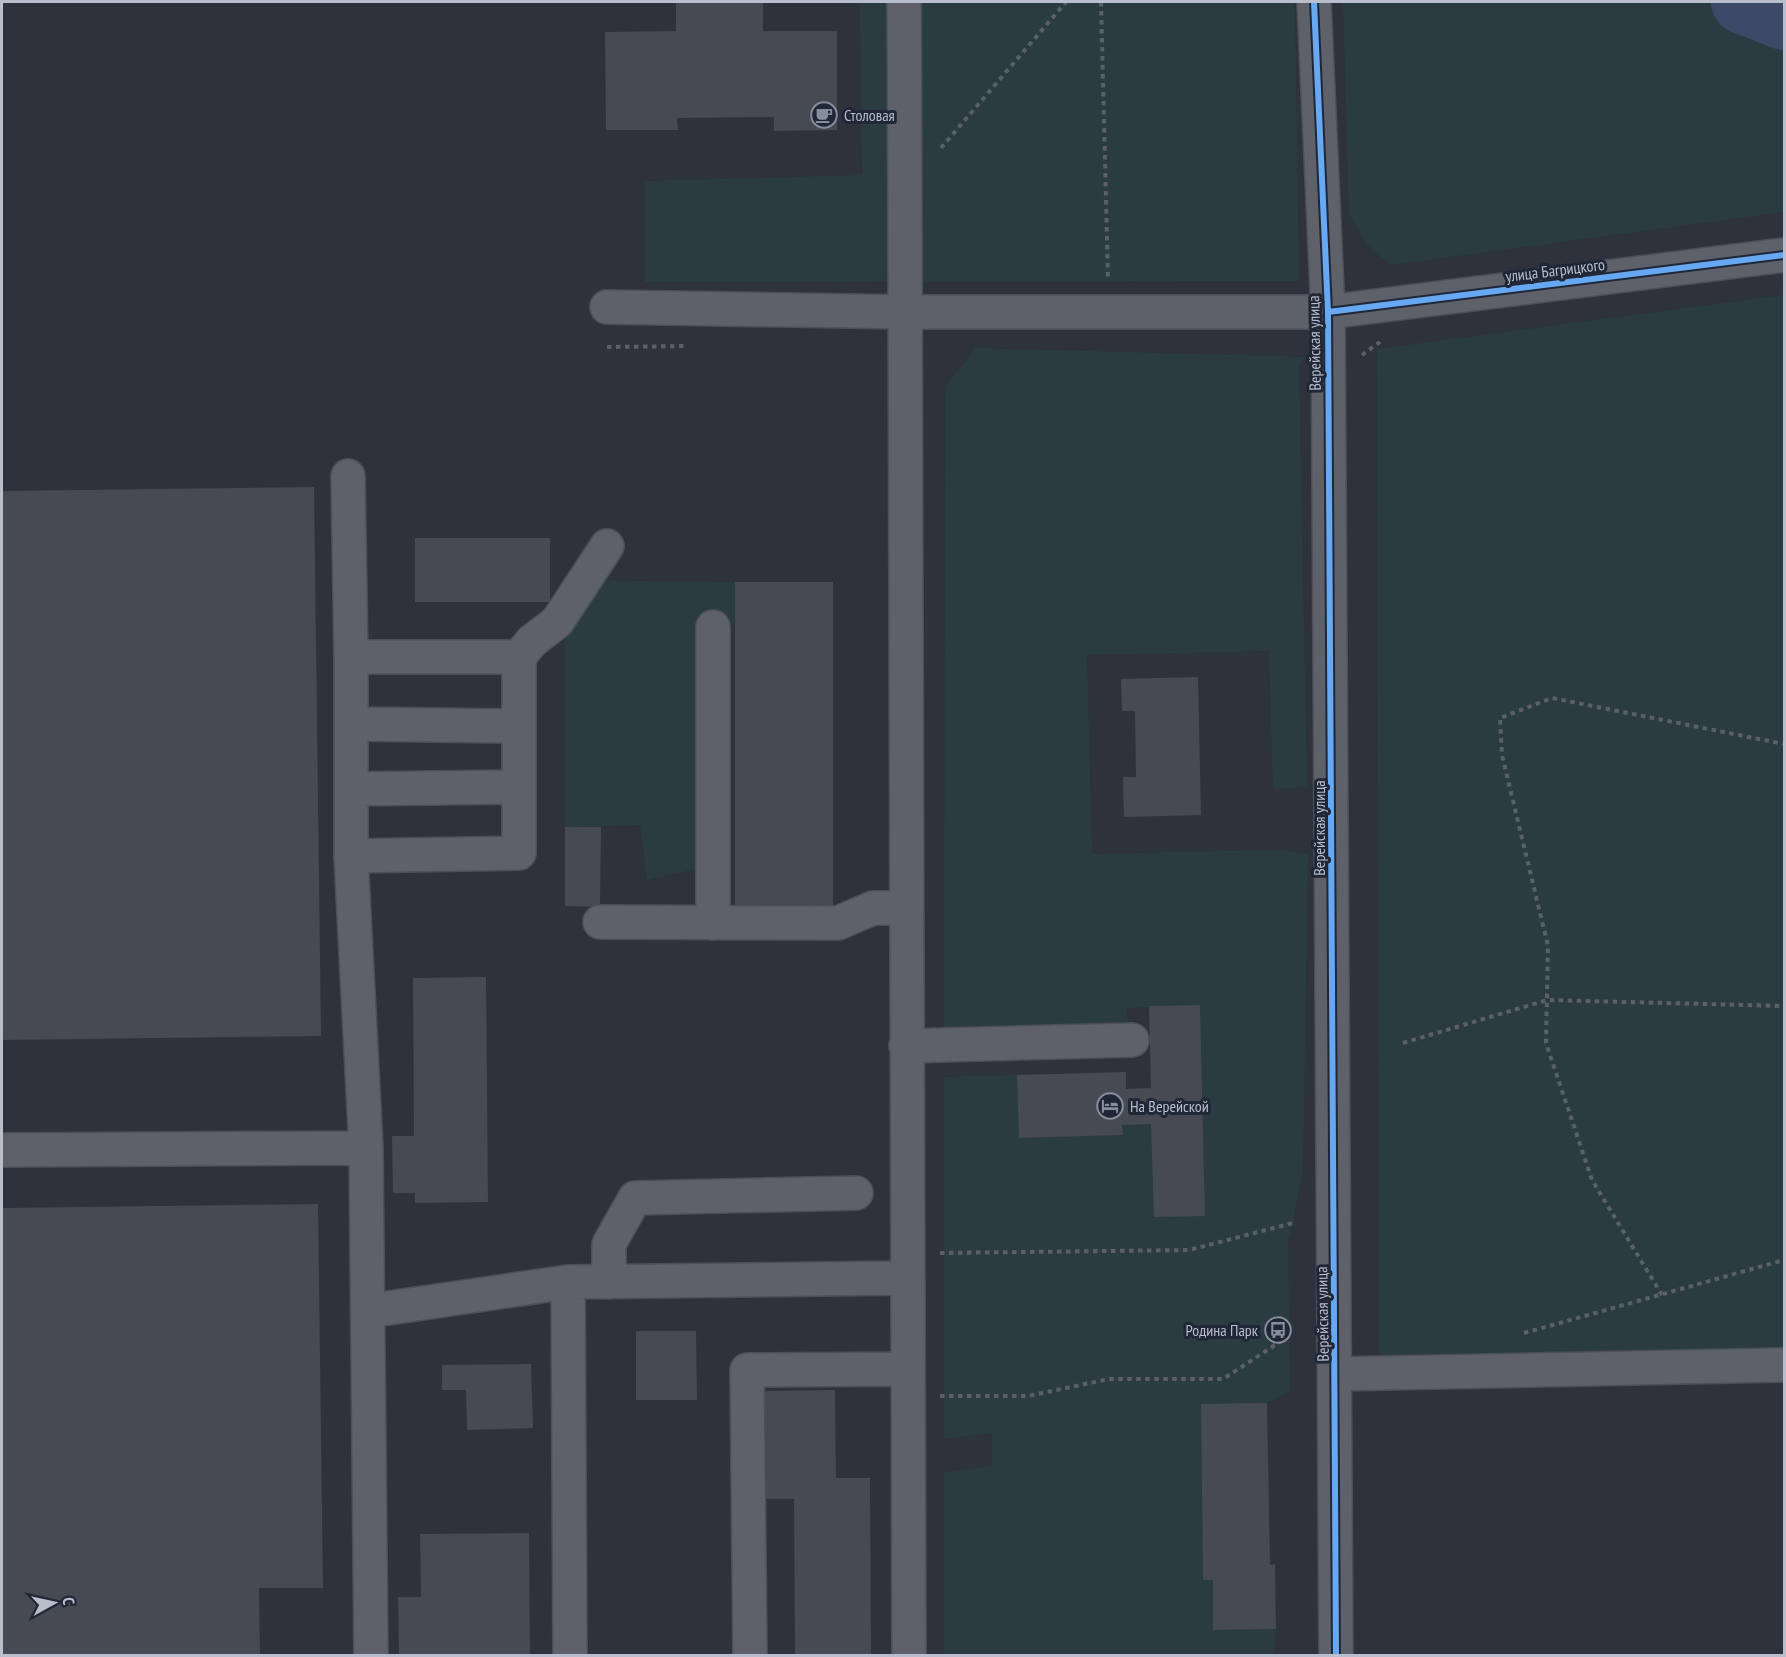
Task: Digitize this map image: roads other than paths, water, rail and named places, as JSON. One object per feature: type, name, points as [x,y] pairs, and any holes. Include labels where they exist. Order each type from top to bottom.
[{"type":"street","points":[[904,2],[906,1382],[909,1656]]},
{"type":"street","name":"Верейская улица","points":[[1314,2],[1328,312],[1336,1656]]},
{"type":"street","name":"улица Багрицкого","points":[[607,307],[906,312],[1328,312],[1785,255]]},
{"type":"street","points":[[348,476],[351,856],[366,1148],[371,1656]]},
{"type":"street","points":[[351,856],[519,853],[519,657],[532,641],[557,622],[607,546]]},
{"type":"street","points":[[713,627],[713,922]]},
{"type":"street","points":[[351,657],[519,657]]},
{"type":"street","points":[[351,724],[518,726]]},
{"type":"street","points":[[351,789],[518,787]]},
{"type":"street","points":[[600,922],[838,922],[873,908],[906,908]]},
{"type":"street","points":[[906,1046],[1132,1040]]},
{"type":"street","points":[[2,1150],[366,1148]]},
{"type":"street","points":[[609,1282],[609,1244],[635,1198],[856,1193]]},
{"type":"street","points":[[368,1311],[568,1282],[609,1282],[906,1266]]},
{"type":"street","points":[[568,1282],[570,1656]]},
{"type":"street","points":[[1336,1374],[1785,1365]]},
{"type":"street","points":[[750,1656],[747,1370],[906,1382]]},
{"type":"waterway","points":[[1743,2],[1784,18]]},
{"type":"place","name":"Столовая","points":[[824,115]]},
{"type":"place","name":"На Верейской","points":[[1110,1106]]},
{"type":"place","name":"Родина Парк","points":[[1278,1330]]}]
